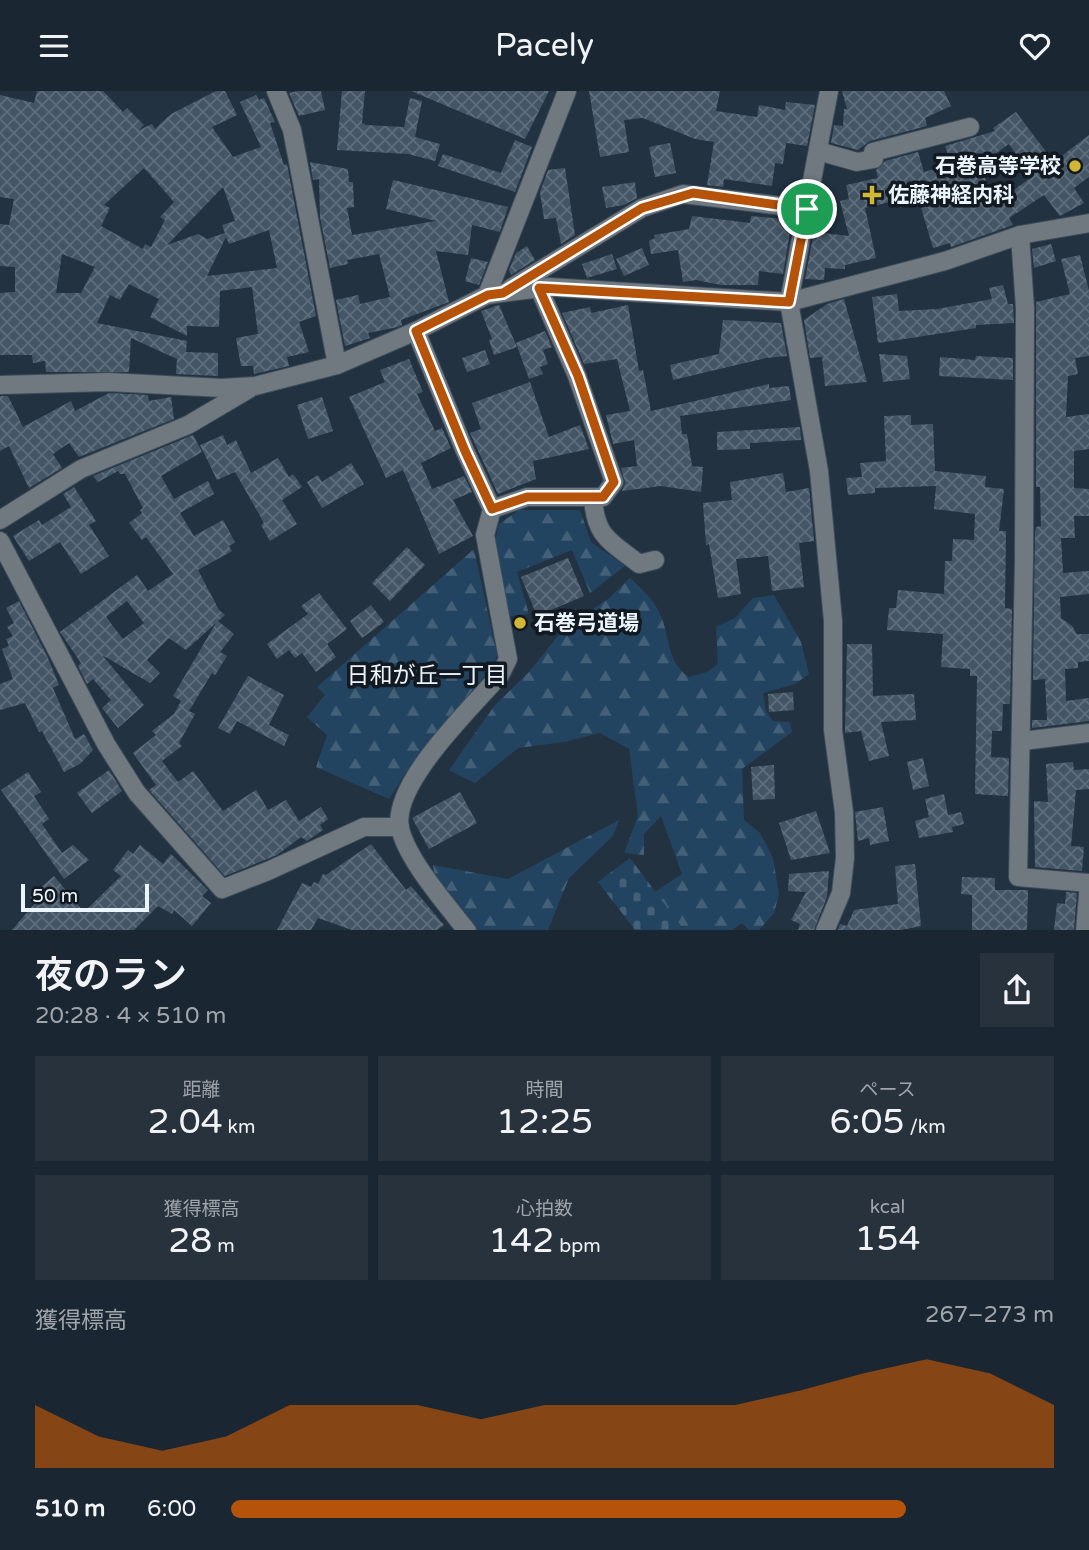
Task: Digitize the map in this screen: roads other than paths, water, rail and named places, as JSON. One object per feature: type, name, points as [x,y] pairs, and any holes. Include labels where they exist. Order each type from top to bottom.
[{"type":"street","points":[[276,91],[292,130],[337,365]]},
{"type":"street","points":[[495,294],[567,91]]},
{"type":"street","points":[[825,930],[841,893],[845,858],[844,812],[833,730],[833,621],[819,471],[789,302],[829,91]]},
{"type":"street","points":[[818,151],[857,162],[874,159],[873,152],[970,127]]},
{"type":"street","points":[[0,385],[109,382],[222,388],[256,386],[337,365],[416,331],[495,294],[642,208],[683,194],[807,209]]},
{"type":"street","points":[[495,294],[539,288],[789,302],[945,261],[1020,235],[1089,223]]},
{"type":"street","points":[[1020,235],[1025,308],[1023,741],[1018,877],[1089,883],[1085,930]]},
{"type":"street","points":[[492,509],[527,497],[603,497],[614,482],[578,376],[539,288]]},
{"type":"street","points":[[416,331],[492,509],[485,534],[509,659],[500,675],[427,756],[406,793],[400,827],[427,879],[467,930]]},
{"type":"street","points":[[0,520],[81,469],[188,425],[256,386]]},
{"type":"street","points":[[593,497],[594,521],[609,540],[639,564],[655,560]]},
{"type":"street","points":[[0,541],[106,744],[124,773],[144,802],[222,889],[364,827],[400,827]]},
{"type":"street","points":[[1023,741],[1089,733]]},
{"type":"place","name":"石巻高等学校","points":[[1075,166]]},
{"type":"place","name":"佐藤神経内科","points":[[872,195]]},
{"type":"place","name":"石巻弓道場","points":[[520,623]]},
{"type":"district","name":"日和が丘一丁目","points":[[427,675]]}]
